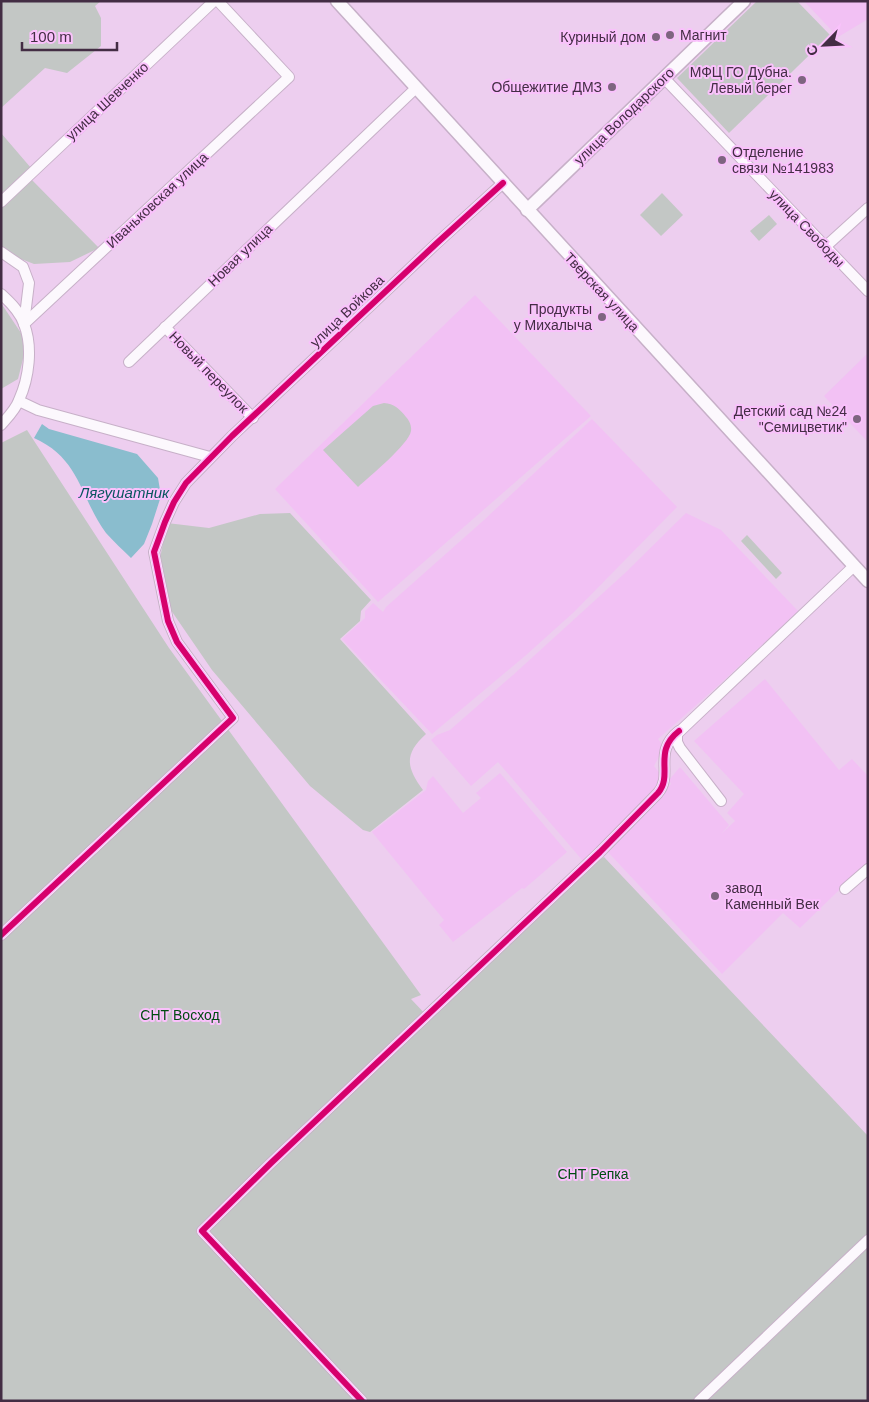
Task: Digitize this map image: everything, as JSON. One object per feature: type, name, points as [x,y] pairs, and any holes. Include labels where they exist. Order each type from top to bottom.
[{"type":"main road","name":"Тверская улица","points":[[337,1],[868,581]]},
{"type":"main road","name":"улица Володарского","points":[[527,210],[744,1]]},
{"type":"street","name":"улица Шевченко","points":[[1,202],[214,1]]},
{"type":"street","name":"Иваньковская улица","points":[[24,324],[289,77],[218,1]]},
{"type":"street","name":"улица Свободы","points":[[664,78],[868,291]]},
{"type":"street","name":"Новая улица","points":[[128,362],[416,88]]},
{"type":"street","name":"улица Войкова","points":[[1,935],[233,718],[177,642],[168,621],[154,552],[164,522],[186,484],[210,458],[437,243],[503,184]]},
{"type":"street","points":[[825,247],[868,208]]},
{"type":"street","points":[[1,252],[24,268],[29,283],[24,324]]},
{"type":"street","points":[[1,294],[14,305],[24,324],[29,345],[26,380],[19,402],[1,425]]},
{"type":"street","name":"Новый переулок","points":[[166,327],[253,418]]},
{"type":"street","points":[[19,402],[38,410],[210,458]]},
{"type":"street","points":[[362,1401],[202,1231],[271,1163],[600,852],[658,793],[664,784],[663,759],[670,738],[679,732],[854,566]]},
{"type":"street","points":[[679,732],[677,738],[680,748],[721,801]]},
{"type":"street","points":[[845,889],[868,869]]},
{"type":"street","points":[[698,1401],[868,1240]]},
{"type":"shaded area","points":[[804,1],[868,1],[868,19],[838,37]]},
{"type":"shaded area","points":[[475,295],[591,416],[378,602],[275,489]]},
{"type":"shaded area","name":"Детский сад №24 \"Семицветик\"","points":[[868,353],[868,442],[824,396]]},
{"type":"shaded area","points":[[592,419],[677,507],[574,612],[432,734],[342,639],[365,618],[365,611],[373,603],[383,612],[386,607],[484,520]]},
{"type":"shaded area","points":[[686,513],[721,530],[798,611],[658,739],[664,747],[654,766],[661,775],[658,788],[603,845],[583,861],[498,762],[471,786],[431,740],[437,735],[450,730],[513,675],[625,573]]},
{"type":"shaded area","points":[[765,679],[839,770],[852,759],[868,776],[868,862],[800,928],[783,913],[722,974],[607,851],[671,784],[669,780],[680,767],[729,825],[721,834],[735,821],[727,813],[744,794],[694,741]]},
{"type":"shaded area","points":[[500,773],[567,852],[524,889],[522,888],[453,942],[439,925],[444,920],[372,832],[426,790],[428,781],[433,776],[463,813],[481,798],[476,793]]},
{"type":"green space","points":[[1,1],[101,1],[95,6],[101,18],[101,46],[67,73],[45,68],[1,108]]},
{"type":"green space","points":[[757,1],[797,1],[830,35],[729,133],[677,78]]},
{"type":"green space","points":[[1,133],[31,168],[30,178],[99,248],[70,262],[34,264],[16,257],[1,248]]},
{"type":"green space","points":[[662,193],[683,215],[661,236],[640,215]]},
{"type":"green space","points":[[769,215],[777,224],[759,241],[750,231]]},
{"type":"green space","points":[[1,303],[23,336],[23,359],[18,379],[1,389]]},
{"type":"green space","points":[[384,403],[394,405],[401,411],[409,421],[411,431],[409,437],[396,452],[358,487],[323,450],[373,406]]},
{"type":"green space","points":[[27,430],[169,648],[421,995],[411,999],[429,1018],[584,870],[604,857],[868,1136],[868,1401],[1,1401],[1,443]]},
{"type":"green space","points":[[290,513],[371,600],[361,611],[360,621],[340,639],[426,734],[414,748],[410,761],[413,774],[423,790],[370,832],[363,830],[310,786],[212,670],[164,600],[158,568],[167,523],[209,528],[260,514]]},
{"type":"green space","points":[[747,535],[782,573],[776,579],[741,541]]},
{"type":"water","name":"Лягушатник","points":[[42,424],[49,429],[137,454],[158,478],[161,496],[152,524],[144,544],[131,558],[106,533],[97,520],[71,468],[50,447],[34,438]]},
{"type":"cycle path","points":[[1,935],[233,718],[177,642],[168,621],[154,552],[174,502],[186,483],[232,436],[503,183]]},
{"type":"cycle path","points":[[362,1401],[202,1231],[271,1163],[600,852],[658,793],[664,778],[667,747],[671,739],[679,731]]},
{"type":"place","name":"Магнит","points":[[670,35]]},
{"type":"place","name":"Куриный дом","points":[[656,37]]},
{"type":"place","name":"МФЦ ГО Дубна. Левый берег","points":[[802,80]]},
{"type":"place","name":"Общежитие ДМЗ","points":[[612,87]]},
{"type":"place","name":"Отделение связи №141983","points":[[722,160]]},
{"type":"place","name":"Продукты у Михалыча","points":[[602,317]]},
{"type":"place","name":"Детский сад №24 \"Семицветик\"","points":[[857,419]]},
{"type":"place","name":"завод Каменный Век","points":[[715,896]]},
{"type":"park label","name":"СНТ Восход","points":[[180,1015]]},
{"type":"park label","name":"СНТ Репка","points":[[593,1174]]}]
